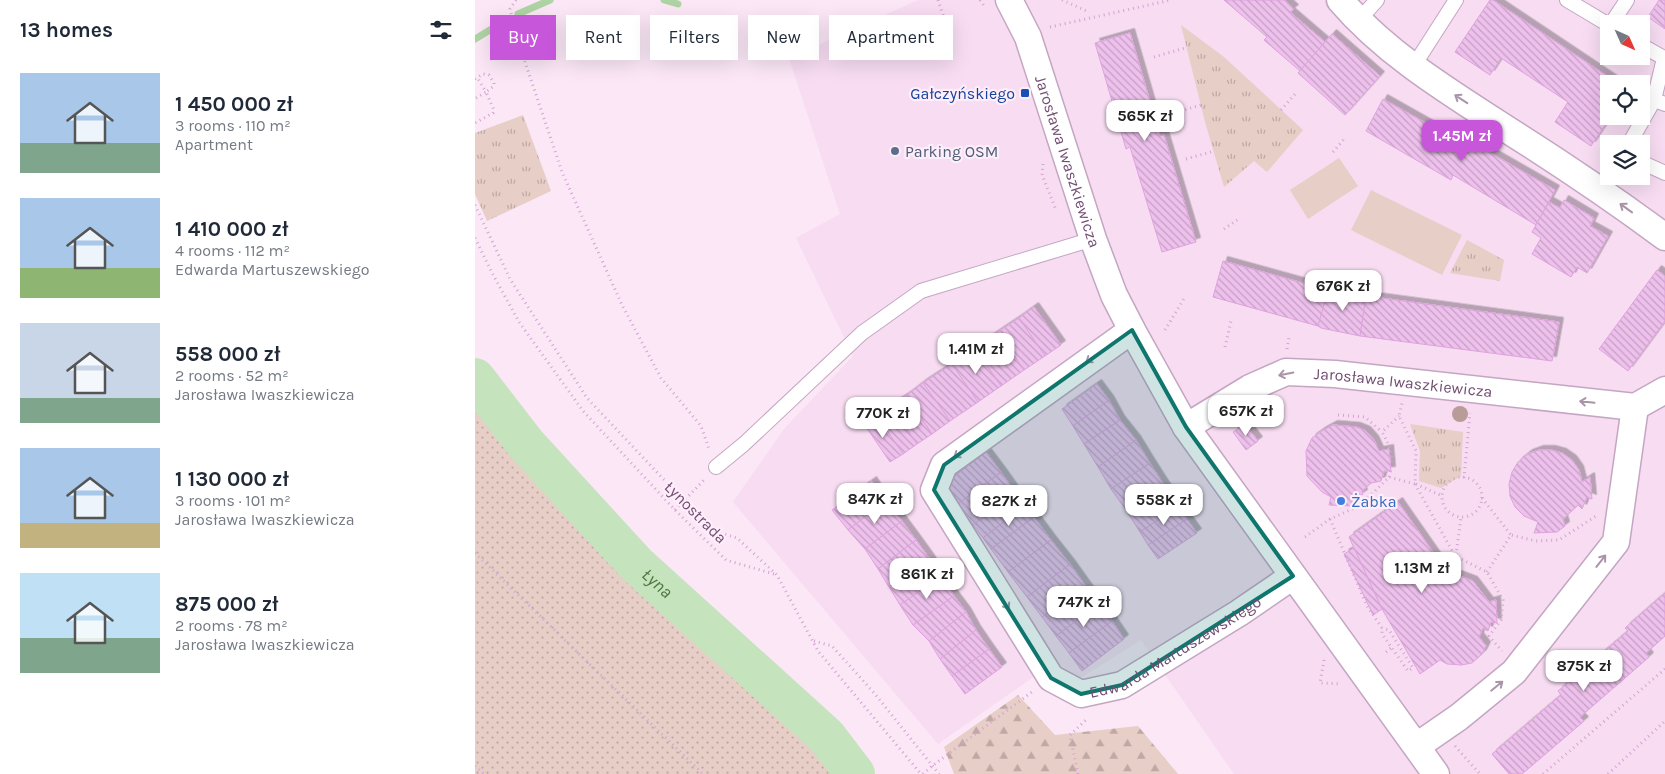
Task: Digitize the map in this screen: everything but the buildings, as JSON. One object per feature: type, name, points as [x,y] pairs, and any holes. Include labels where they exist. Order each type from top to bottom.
[{"type":"street","name":"Jarosława Iwaszkiewicza","points":[[1009,0],[1028,37],[1093,239],[1114,295],[1132,330],[1186,427],[1436,774]]},
{"type":"street","points":[[1340,0],[1358,21],[1413,67],[1593,184],[1665,237]]},
{"type":"street","points":[[1051,678],[935,490],[944,465],[1132,330]]},
{"type":"street","name":"Jarosława Iwaszkiewicza","points":[[1186,427],[1250,388],[1286,372],[1335,374],[1635,407]]},
{"type":"street","points":[[1417,746],[1459,717],[1514,672],[1615,542],[1635,407],[1665,390]]},
{"type":"street","name":"Edwarda Martuszewskiego","points":[[1051,678],[1081,694],[1121,685],[1239,613],[1293,576]]},
{"type":"lane","points":[[1358,21],[1377,0]]},
{"type":"lane","points":[[1413,67],[1456,0]]},
{"type":"lane","points":[[1567,0],[1600,18]]},
{"type":"lane","points":[[1616,15],[1627,0]]},
{"type":"lane","points":[[1635,135],[1659,102],[1664,58],[1650,50]]},
{"type":"lane","points":[[1650,166],[1665,173]]},
{"type":"lane","points":[[717,467],[862,333],[921,291],[1093,239]]},
{"type":"path","points":[[516,0],[511,9],[521,50],[562,172],[623,305],[661,378],[701,426],[717,467],[675,510]]},
{"type":"path","points":[[938,0],[943,15]]},
{"type":"path","points":[[1062,0],[1089,12]]},
{"type":"path","points":[[1048,28],[1171,0]]},
{"type":"path","points":[[1154,57],[1185,48]]},
{"type":"path","points":[[475,104],[476,97],[486,92],[491,89],[494,83],[487,74],[476,78],[486,92],[495,110],[475,123]]},
{"type":"path","points":[[1281,110],[1295,94]]},
{"type":"path","points":[[1171,114],[1201,106]]},
{"type":"path","points":[[1333,152],[1345,138]]},
{"type":"path","points":[[1186,159],[1214,151]]},
{"type":"path","points":[[1043,161],[1042,175],[1054,205]]},
{"type":"path","points":[[475,205],[510,279],[587,398],[708,529],[737,538],[777,575],[818,651],[922,774],[1051,678]]},
{"type":"path","points":[[1224,229],[1240,218]]},
{"type":"path","name":"Łynostrada","points":[[475,238],[519,322],[583,411],[675,510],[726,560],[777,575]]},
{"type":"path","points":[[1165,330],[1185,297]]},
{"type":"path","points":[[1225,347],[1231,321]]},
{"type":"path","points":[[1382,432],[1399,416],[1402,403]]},
{"type":"path","points":[[1464,478],[1470,413]]},
{"type":"path","points":[[1305,537],[1330,520],[1361,504],[1389,477],[1392,460],[1390,447],[1382,432],[1365,418],[1338,416]]},
{"type":"path","points":[[1399,416],[1416,451],[1415,484],[1455,556],[1487,572],[1503,600],[1501,620],[1489,636],[1503,652]]},
{"type":"path","points":[[1389,477],[1415,484],[1442,496]]},
{"type":"path","points":[[1482,498],[1481,504],[1473,514],[1461,517],[1450,513],[1445,508],[1442,496],[1448,483],[1453,479],[1464,478],[1473,481],[1478,485],[1482,498],[1511,535],[1536,541],[1559,540],[1597,516]]},
{"type":"path","points":[[1455,556],[1461,517]]},
{"type":"path","points":[[1330,520],[1367,606],[1382,628],[1382,634],[1409,671],[1413,668],[1389,630],[1382,628]]},
{"type":"path","points":[[1487,572],[1511,535]]},
{"type":"path","points":[[475,553],[703,774]]},
{"type":"path","points":[[813,641],[832,646],[875,694],[939,774]]},
{"type":"path","points":[[1386,652],[1391,647]]},
{"type":"path","points":[[1325,660],[1320,683],[1344,684]]},
{"type":"path","points":[[1543,774],[1665,669]]},
{"type":"path","points":[[1078,774],[1070,735],[1089,716]]},
{"type":"path","points":[[1608,774],[1665,721]]},
{"type":"path","points":[[1453,743],[1480,774]]},
{"type":"path","points":[[475,766],[484,774]]},
{"type":"highlighted area","points":[[1132,330],[1186,427],[1293,576],[1122,685],[1081,694],[1051,678],[934,490],[944,465]]},
{"type":"shaded area","points":[[918,0],[1665,0],[1665,774],[1234,774],[1141,640],[1076,681],[1056,661],[938,744],[733,502],[784,429],[853,356],[796,238],[840,214],[790,60],[819,60],[819,45],[829,40],[829,60],[953,60],[953,15],[885,15]]},
{"type":"green space","points":[[1181,25],[1224,57],[1303,130],[1267,172],[1254,161],[1224,187],[1205,122]]},
{"type":"green space","points":[[523,115],[551,191],[487,221],[475,194],[475,133]]},
{"type":"green space","points":[[1339,158],[1358,186],[1308,219],[1290,190]]},
{"type":"green space","points":[[1371,190],[1462,235],[1442,275],[1351,230]]},
{"type":"green space","points":[[1467,240],[1504,260],[1500,281],[1450,273]]},
{"type":"green space","points":[[475,410],[487,424],[805,735],[832,774],[475,774]]},
{"type":"green space","points":[[1410,424],[1463,432],[1461,476],[1441,488],[1419,481],[1420,451]]},
{"type":"green space","points":[[1018,695],[1055,735],[1138,726],[1178,774],[954,774],[944,747]]},
{"type":"waterway","points":[[518,14],[550,0]]},
{"type":"waterway","points":[[664,0],[678,4]]},
{"type":"waterway","points":[[475,39],[490,30]]},
{"type":"waterway","name":"Łyna","points":[[475,378],[526,444],[636,564],[826,736],[855,774]]},
{"type":"place","name":"Gałczyńskiego","points":[[1025,93]]},
{"type":"place","name":"Parking OSM","points":[[895,151]]},
{"type":"place","name":"Żabka","points":[[1341,501]]}]
